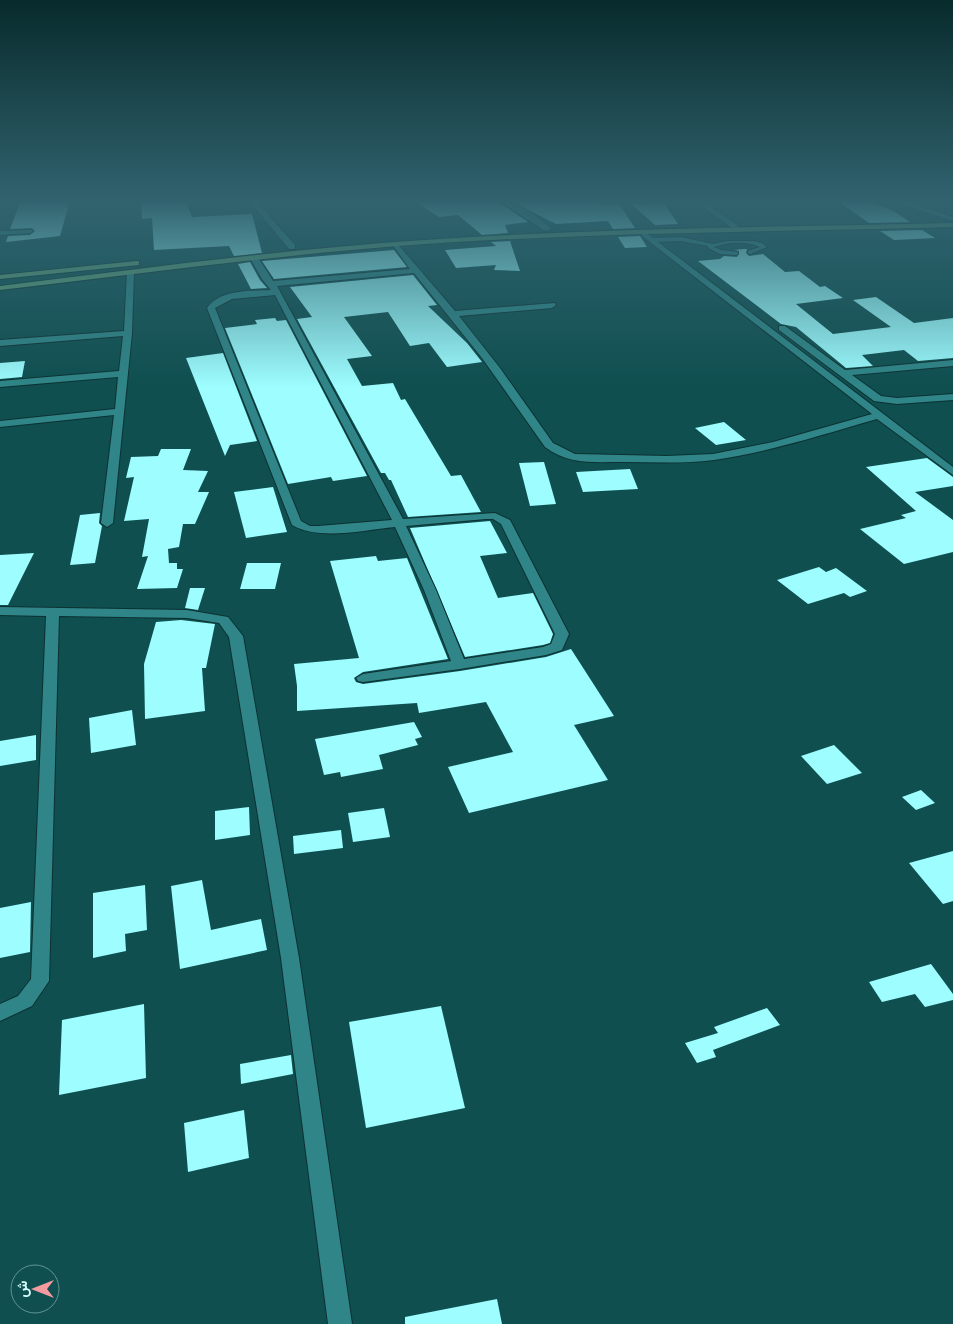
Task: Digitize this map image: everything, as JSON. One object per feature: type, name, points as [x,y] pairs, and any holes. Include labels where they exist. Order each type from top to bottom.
[{"type":"main road","points":[[0,277],[138,263]]},
{"type":"main road","points":[[0,288],[214,263]]},
{"type":"street","points":[[257,263],[275,288],[399,522],[430,590],[460,665]]},
{"type":"street","points":[[409,263],[501,376],[549,445],[556,452],[567,457],[605,459],[711,457],[742,452],[879,415]]},
{"type":"street","points":[[687,263],[953,472]]},
{"type":"street","points":[[690,263],[873,396],[884,400],[953,397]]},
{"type":"street","points":[[363,678],[546,651],[557,648],[562,634],[506,522],[502,518],[486,516],[318,530],[302,528],[294,520],[211,308],[212,304],[223,298],[275,288],[414,271]]},
{"type":"street","points":[[107,523],[128,333],[130,273]]},
{"type":"street","points":[[452,314],[552,305]]},
{"type":"street","points":[[0,343],[128,333]]},
{"type":"street","points":[[842,373],[953,363]]},
{"type":"street","points":[[0,384],[123,374]]},
{"type":"street","points":[[0,424],[118,412]]},
{"type":"street","points":[[0,612],[187,614],[223,620],[236,636],[290,958],[340,1324]]},
{"type":"street","points":[[0,1013],[25,1001],[40,981],[53,612]]},
{"type":"building","points":[[250,263],[267,288],[251,289],[238,264]]},
{"type":"building","points":[[263,263],[404,263],[407,267],[274,279]]},
{"type":"building","points":[[453,263],[517,263],[520,271],[494,270],[496,265],[456,268]]},
{"type":"building","points":[[700,263],[774,263],[785,272],[799,271],[820,287],[825,286],[843,298],[796,304],[833,334],[891,327],[853,300],[876,297],[914,323],[953,318],[953,358],[918,361],[904,350],[862,355],[873,366],[846,368],[796,327],[781,324]]},
{"type":"building","points":[[413,275],[437,305],[428,306],[467,343],[482,362],[447,367],[429,343],[410,346],[388,312],[344,317],[372,356],[347,359],[362,386],[393,383],[401,400],[405,399],[451,476],[461,475],[481,512],[408,517],[391,480],[389,480],[385,473],[381,473],[297,319],[312,317],[290,287]]},
{"type":"building","points":[[275,318],[277,321],[286,320],[367,476],[333,481],[331,477],[288,484],[225,328],[257,324],[255,320]]},
{"type":"building","points":[[223,353],[257,441],[230,445],[225,456],[186,358]]},
{"type":"building","points":[[25,361],[22,377],[0,379],[0,363]]},
{"type":"building","points":[[724,422],[746,440],[716,445],[695,428]]},
{"type":"building","points":[[161,449],[191,449],[183,470],[208,471],[198,492],[209,492],[195,524],[183,524],[179,547],[168,549],[169,563],[177,563],[177,569],[183,569],[177,588],[137,589],[148,556],[142,557],[149,519],[124,521],[134,477],[126,478],[131,457],[158,456]]},
{"type":"building","points":[[927,458],[953,477],[953,486],[915,492],[953,520],[953,552],[904,564],[860,529],[906,518],[901,515],[916,511],[866,467]]},
{"type":"building","points":[[544,462],[556,504],[530,506],[519,463]]},
{"type":"building","points":[[630,469],[638,489],[583,492],[576,472]]},
{"type":"building","points":[[273,487],[287,532],[246,538],[234,492]]},
{"type":"building","points":[[100,513],[99,523],[102,526],[95,563],[70,565],[80,515]]},
{"type":"building","points":[[490,521],[507,553],[480,556],[498,598],[533,593],[553,634],[550,643],[543,645],[465,657],[410,528]]},
{"type":"building","points":[[34,553],[8,605],[0,605],[0,555]]},
{"type":"building","points":[[376,556],[378,561],[407,558],[448,659],[363,672],[354,678],[356,682],[363,684],[460,671],[546,657],[571,649],[614,716],[574,725],[608,780],[469,813],[448,767],[513,752],[486,702],[419,713],[417,703],[297,711],[297,686],[294,664],[359,658],[330,561]]},
{"type":"building","points":[[247,563],[281,563],[275,589],[240,589]]},
{"type":"building","points":[[819,567],[826,572],[836,568],[867,591],[850,597],[844,593],[808,604],[777,580]]},
{"type":"building","points":[[190,588],[205,588],[198,610],[185,608]]},
{"type":"building","points":[[181,620],[215,624],[206,668],[202,668],[205,711],[145,719],[144,664],[156,622]]},
{"type":"building","points":[[132,710],[136,745],[91,753],[89,718]]},
{"type":"building","points":[[414,722],[422,737],[415,739],[418,745],[379,755],[383,769],[341,777],[340,772],[324,775],[315,739]]},
{"type":"building","points":[[36,735],[36,760],[0,766],[0,741]]},
{"type":"building","points":[[834,745],[862,773],[827,784],[801,756]]},
{"type":"building","points":[[921,790],[935,803],[916,810],[902,797]]},
{"type":"building","points":[[249,807],[250,835],[215,840],[215,811]]},
{"type":"building","points":[[384,808],[390,837],[353,842],[348,813]]},
{"type":"building","points":[[341,830],[343,848],[294,854],[293,836]]},
{"type":"building","points":[[953,851],[953,901],[943,904],[909,863]]},
{"type":"building","points":[[202,880],[211,930],[261,919],[267,950],[180,969],[171,886]]},
{"type":"building","points":[[145,885],[147,930],[125,934],[126,951],[93,958],[93,893]]},
{"type":"building","points":[[31,902],[30,952],[0,958],[0,908]]},
{"type":"building","points":[[931,964],[953,994],[953,1000],[925,1007],[915,994],[882,1002],[869,982]]},
{"type":"building","points":[[144,1004],[146,1078],[59,1095],[62,1020]]},
{"type":"building","points":[[441,1006],[465,1108],[366,1128],[349,1022]]},
{"type":"building","points":[[767,1008],[780,1025],[713,1050],[716,1057],[697,1063],[685,1043],[718,1033],[714,1027]]},
{"type":"building","points":[[291,1055],[293,1074],[241,1084],[240,1064]]},
{"type":"building","points":[[244,1110],[249,1158],[188,1172],[184,1123]]},
{"type":"building","points":[[497,1299],[502,1324],[405,1324],[405,1317]]}]
